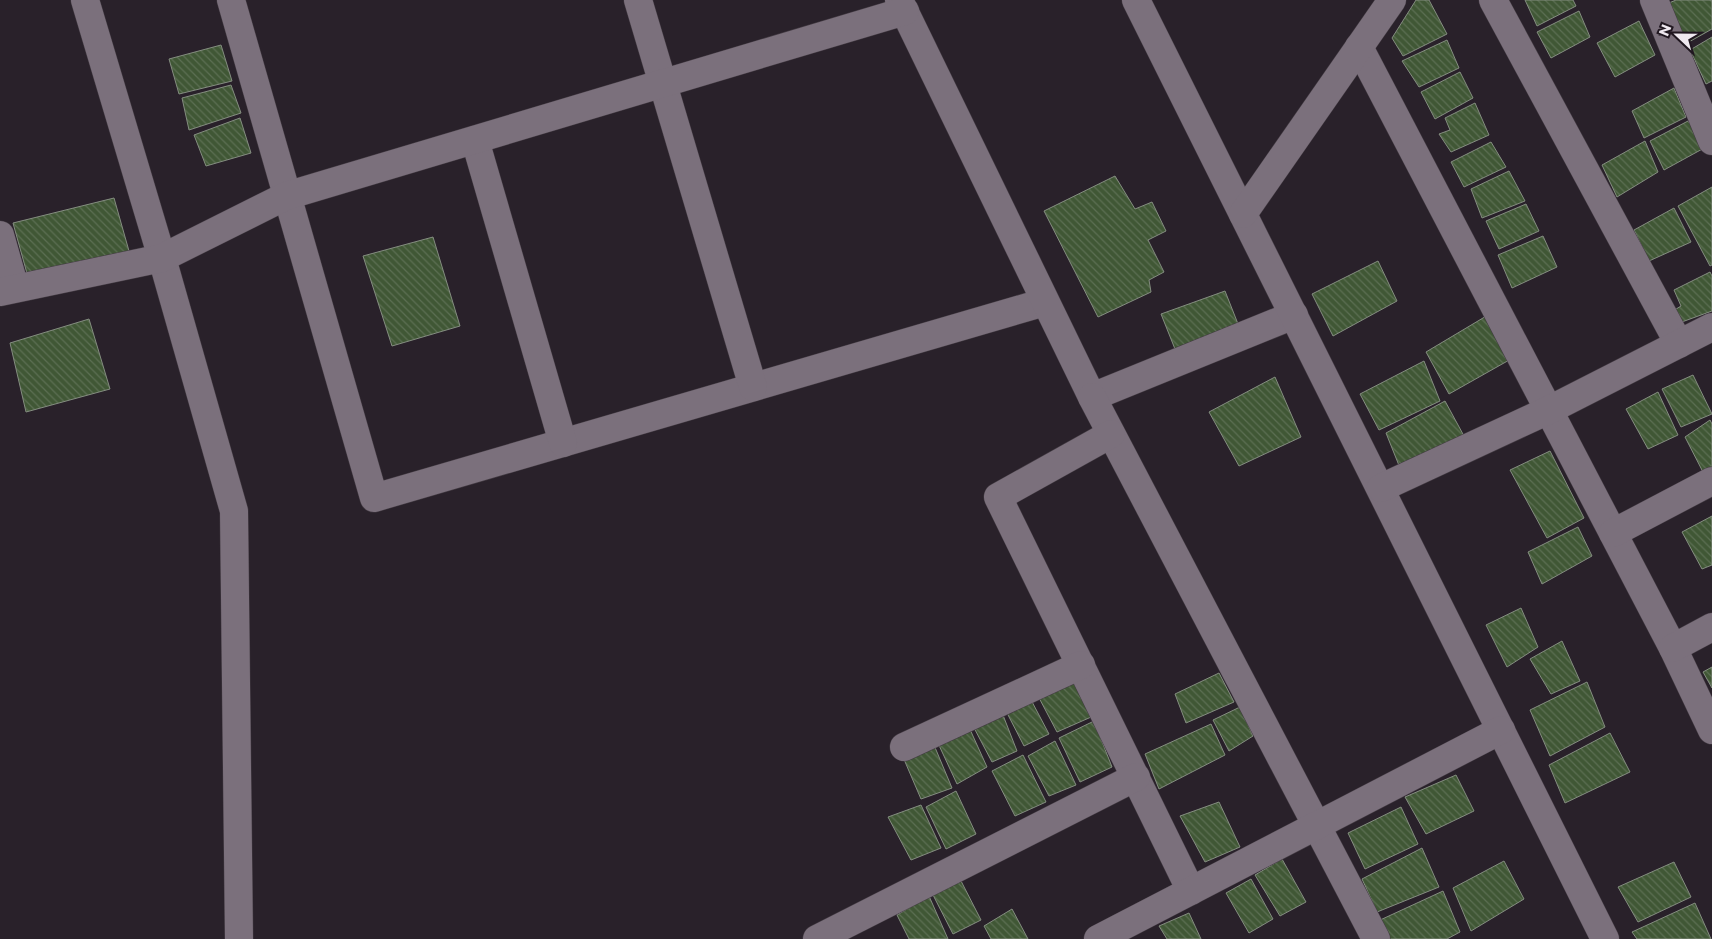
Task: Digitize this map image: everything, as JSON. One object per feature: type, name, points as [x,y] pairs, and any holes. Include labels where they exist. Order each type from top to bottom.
[{"type":"street","points":[[85,0],[162,258],[234,510],[239,939]]},
{"type":"street","points":[[231,0],[374,498],[1046,302]]},
{"type":"street","points":[[638,0],[753,387]]},
{"type":"street","points":[[1136,0],[1605,939]]},
{"type":"street","points":[[1243,214],[1392,0]]},
{"type":"street","points":[[1493,0],[1679,344]]},
{"type":"street","points":[[1654,0],[1712,141]]},
{"type":"street","points":[[0,235],[7,290],[162,258],[286,196],[663,84],[902,6],[1092,397],[1376,939]]},
{"type":"street","points":[[1359,47],[1673,648],[1712,730]]},
{"type":"street","points":[[475,140],[563,443]]},
{"type":"street","points":[[1092,397],[1294,315]]},
{"type":"street","points":[[1381,488],[1549,410],[1712,327]]},
{"type":"street","points":[[1111,434],[998,497],[1191,890]]},
{"type":"street","points":[[1613,533],[1712,481]]},
{"type":"street","points":[[1673,648],[1712,626]]},
{"type":"street","points":[[904,747],[1081,665]]},
{"type":"street","points":[[1098,939],[1501,730]]},
{"type":"street","points":[[817,939],[1136,777]]},
{"type":"building","points":[[1416,0],[1429,0],[1447,34],[1403,56],[1392,38]]},
{"type":"building","points":[[1525,0],[1573,0],[1576,6],[1537,26]]},
{"type":"building","points":[[1676,0],[1712,0],[1712,29],[1687,43],[1669,3]]},
{"type":"building","points":[[1579,11],[1590,37],[1551,58],[1537,32]]},
{"type":"building","points":[[1639,21],[1655,55],[1615,77],[1597,43]]},
{"type":"building","points":[[1712,37],[1712,81],[1706,84],[1690,50]]},
{"type":"building","points":[[1447,40],[1459,68],[1419,87],[1402,61]]},
{"type":"building","points":[[221,45],[232,81],[179,94],[169,59]]},
{"type":"building","points":[[1460,72],[1473,98],[1435,119],[1421,92]]},
{"type":"building","points":[[231,85],[241,113],[189,130],[182,98]]},
{"type":"building","points":[[1674,88],[1686,117],[1644,138],[1632,111]]},
{"type":"building","points":[[1475,103],[1489,135],[1451,152],[1439,134],[1450,130],[1445,118]]},
{"type":"building","points":[[240,118],[251,153],[206,166],[194,135]]},
{"type":"building","points":[[1688,121],[1706,147],[1664,170],[1650,141]]},
{"type":"building","points":[[1645,141],[1658,172],[1617,197],[1602,165]]},
{"type":"building","points":[[1491,142],[1506,167],[1464,187],[1451,162]]},
{"type":"building","points":[[1509,171],[1525,201],[1482,218],[1471,189]]},
{"type":"building","points":[[1115,176],[1135,209],[1152,202],[1166,231],[1148,240],[1164,272],[1149,280],[1151,292],[1098,317],[1044,211]]},
{"type":"building","points":[[1712,187],[1712,265],[1710,266],[1678,206]]},
{"type":"building","points":[[114,198],[129,251],[28,277],[13,223]]},
{"type":"building","points":[[1526,204],[1539,231],[1499,249],[1486,221]]},
{"type":"building","points":[[1674,208],[1691,242],[1649,261],[1634,230]]},
{"type":"building","points":[[1543,236],[1557,267],[1512,288],[1498,255]]},
{"type":"building","points":[[433,237],[460,326],[392,346],[363,256]]},
{"type":"building","points":[[1378,261],[1397,301],[1333,336],[1312,294]]},
{"type":"building","points":[[1710,272],[1712,276],[1712,311],[1679,323],[1673,311],[1681,306],[1674,290]]},
{"type":"building","points":[[1225,291],[1240,329],[1177,354],[1161,314]]},
{"type":"building","points":[[1488,315],[1511,359],[1449,394],[1426,352]]},
{"type":"building","points":[[89,319],[110,389],[26,412],[10,343]]},
{"type":"building","points":[[1424,361],[1440,401],[1379,430],[1360,394]]},
{"type":"building","points":[[1693,375],[1712,414],[1681,427],[1662,389]]},
{"type":"building","points":[[1275,377],[1301,437],[1239,466],[1209,412]]},
{"type":"building","points":[[1658,392],[1678,435],[1648,449],[1626,409]]},
{"type":"building","points":[[1445,401],[1464,436],[1400,468],[1386,433]]},
{"type":"building","points":[[1710,420],[1712,424],[1712,470],[1704,474],[1685,437]]},
{"type":"building","points":[[1550,451],[1584,518],[1547,538],[1510,470]]},
{"type":"building","points":[[1712,516],[1712,565],[1702,569],[1682,532]]},
{"type":"building","points":[[1578,527],[1592,556],[1542,584],[1528,552]]},
{"type":"building","points":[[1521,608],[1538,647],[1507,667],[1486,625]]},
{"type":"building","points":[[1562,641],[1580,681],[1551,694],[1530,659]]},
{"type":"building","points":[[1712,667],[1712,688],[1703,672]]},
{"type":"building","points":[[1219,673],[1234,702],[1186,723],[1175,694]]},
{"type":"building","points":[[1077,676],[1098,714],[1057,732],[1037,694]]},
{"type":"building","points":[[1587,682],[1605,727],[1550,756],[1530,710]]},
{"type":"building","points":[[1030,698],[1049,734],[1024,746],[1006,711]]},
{"type":"building","points":[[1240,707],[1253,736],[1229,751],[1213,720]]},
{"type":"building","points":[[1001,710],[1017,751],[992,762],[972,724]]},
{"type":"building","points":[[1094,721],[1112,767],[1080,782],[1059,738]]},
{"type":"building","points":[[1211,724],[1225,755],[1159,789],[1145,754]]},
{"type":"building","points":[[968,725],[987,767],[957,784],[937,741]]},
{"type":"building","points":[[1610,733],[1630,772],[1565,803],[1549,765]]},
{"type":"building","points":[[1055,741],[1076,785],[1049,796],[1028,756]]},
{"type":"building","points":[[934,745],[952,788],[921,799],[903,757]]},
{"type":"building","points":[[1023,755],[1046,802],[1015,816],[992,771]]},
{"type":"building","points":[[1456,775],[1474,811],[1426,834],[1405,797]]},
{"type":"building","points":[[956,791],[976,834],[946,849],[926,807]]},
{"type":"building","points":[[1219,802],[1240,847],[1205,862],[1180,816]]},
{"type":"building","points":[[921,805],[941,848],[911,860],[888,817]]},
{"type":"building","points":[[1401,807],[1418,844],[1365,869],[1348,833]]},
{"type":"building","points":[[1422,848],[1439,887],[1377,912],[1362,879]]},
{"type":"building","points":[[1282,859],[1306,902],[1280,916],[1255,875]]},
{"type":"building","points":[[1504,861],[1524,899],[1471,931],[1453,888]]},
{"type":"building","points":[[1674,862],[1691,897],[1638,922],[1618,887]]},
{"type":"building","points":[[960,879],[981,920],[953,934],[932,893]]},
{"type":"building","points":[[1251,879],[1273,919],[1249,933],[1226,893]]},
{"type":"building","points":[[1443,891],[1460,932],[1447,939],[1388,939],[1378,921]]},
{"type":"building","points":[[929,896],[948,939],[909,939],[897,915]]},
{"type":"building","points":[[1695,903],[1711,939],[1637,939],[1632,932]]},
{"type":"building","points":[[1012,909],[1028,939],[991,939],[984,926]]},
{"type":"building","points":[[1189,913],[1201,939],[1167,939],[1159,926]]}]
